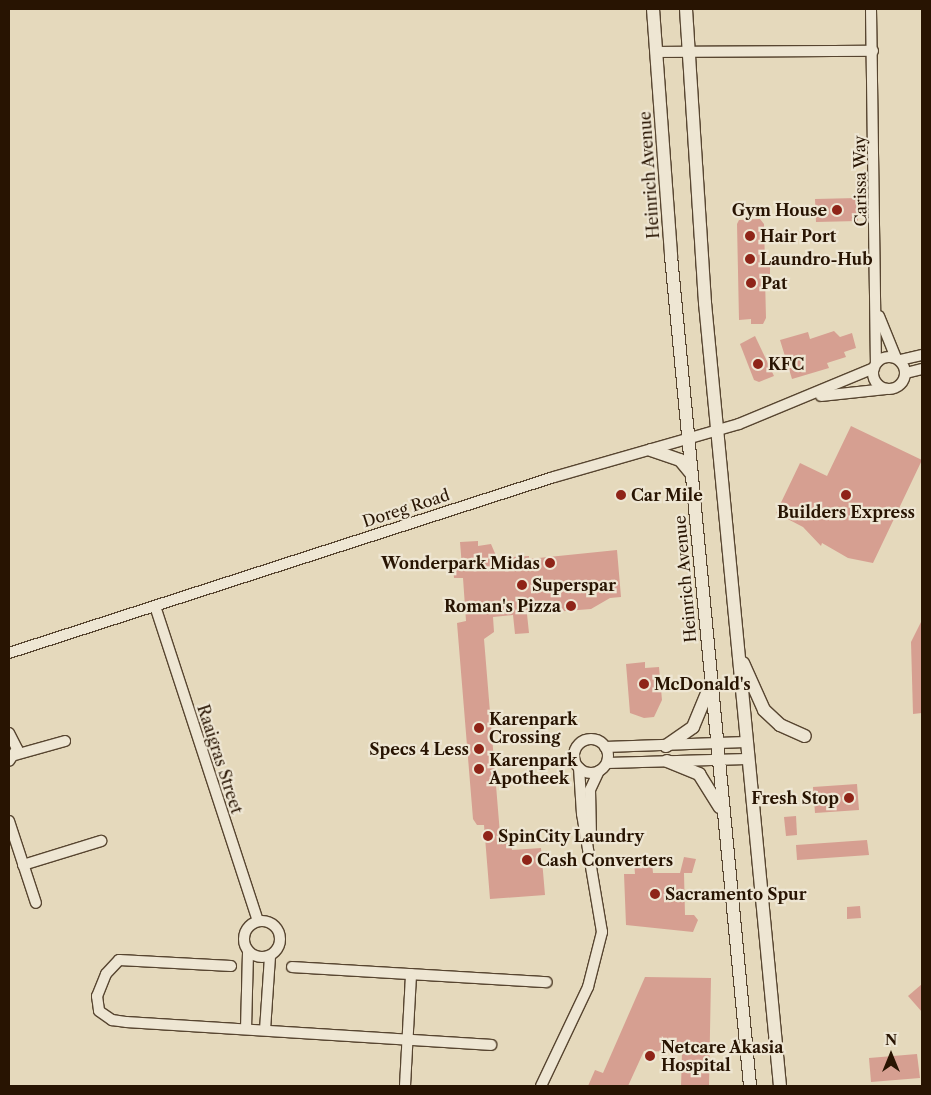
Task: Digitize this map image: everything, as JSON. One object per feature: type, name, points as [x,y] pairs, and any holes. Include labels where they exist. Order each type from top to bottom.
[{"type":"street","name":"Heinrich Avenue","points":[[653,9],[688,440],[750,1086]]},
{"type":"street","points":[[686,9],[717,432],[780,1086]]},
{"type":"street","name":"Carissa Way","points":[[871,9],[877,310],[875,366]]},
{"type":"street","points":[[656,52],[873,51]]},
{"type":"street","name":"Carissa Way","points":[[877,310],[898,359]]},
{"type":"street","name":"Doreg Road","points":[[9,653],[500,494],[717,432],[813,396],[875,366],[885,357],[898,359],[922,354]]},
{"type":"street","points":[[898,359],[906,373]]},
{"type":"street","points":[[875,366],[874,379],[886,389]]},
{"type":"street","name":"Doreg Road","points":[[813,396],[886,389],[901,385],[906,373],[922,369]]},
{"type":"street","points":[[651,450],[680,460],[691,473]]},
{"type":"street","name":"Raaigras Street","points":[[155,606],[258,921]]},
{"type":"street","points":[[737,649],[764,710],[780,725],[805,736]]},
{"type":"street","points":[[666,746],[693,727],[711,683]]},
{"type":"street","points":[[9,732],[17,744],[12,758]]},
{"type":"street","points":[[541,1086],[588,987],[602,932],[592,860],[582,814],[579,768],[575,752],[581,743],[597,740],[605,747],[746,742]]},
{"type":"street","points":[[12,758],[65,741]]},
{"type":"street","points":[[592,860],[590,790],[603,767],[605,747]]},
{"type":"street","points":[[579,768],[589,772],[603,767],[666,761],[747,759]]},
{"type":"street","points":[[666,761],[699,774],[724,813]]},
{"type":"street","points":[[9,821],[36,903]]},
{"type":"street","points":[[23,865],[101,841]]},
{"type":"street","points":[[246,1029],[248,952],[244,942],[245,931],[258,921],[271,924],[279,933],[279,946],[270,956],[266,1030]]},
{"type":"street","points":[[248,952],[258,957],[270,956]]},
{"type":"street","points":[[231,966],[119,960],[106,974],[97,1005],[103,1016],[112,1020],[491,1045]]},
{"type":"street","points":[[292,967],[547,982]]},
{"type":"street","points":[[405,1086],[411,974]]},
{"type":"building","name":"Gym House","points":[[857,198],[858,221],[816,222],[815,199]]},
{"type":"building","points":[[760,219],[764,224],[765,264],[770,264],[770,277],[765,278],[766,318],[763,324],[751,324],[751,319],[739,320],[737,224],[739,220]]},
{"type":"building","points":[[834,331],[840,337],[852,333],[856,348],[844,352],[846,357],[827,363],[829,368],[792,379],[780,340],[808,332],[810,339]]},
{"type":"building","name":"KFC","points":[[755,336],[774,376],[759,382],[754,380],[740,344]]},
{"type":"building","name":"Builders Express","points":[[851,426],[922,460],[873,563],[848,558],[822,543],[821,546],[803,527],[776,513],[800,463],[827,476]]},
{"type":"building","name":"Karenpark Crossing","points":[[478,541],[478,546],[491,544],[497,558],[529,556],[529,559],[617,550],[621,597],[610,598],[591,609],[527,614],[529,633],[515,634],[513,615],[493,617],[494,632],[484,639],[500,834],[510,838],[512,850],[541,848],[545,895],[490,899],[484,825],[477,825],[473,819],[457,623],[466,621],[463,578],[454,578],[453,567],[462,567],[460,542]]},
{"type":"building","points":[[922,620],[922,713],[913,714],[911,642]]},
{"type":"building","name":"McDonald's","points":[[645,662],[645,668],[659,667],[662,700],[654,717],[644,718],[630,713],[626,664]]},
{"type":"building","points":[[857,784],[859,810],[815,813],[813,787]]},
{"type":"building","points":[[796,816],[797,835],[786,836],[784,817]]},
{"type":"building","points":[[867,840],[869,855],[797,860],[796,845]]},
{"type":"building","name":"Sacramento Spur","points":[[642,856],[652,862],[653,873],[680,873],[684,857],[696,859],[692,873],[684,873],[685,915],[694,915],[698,920],[693,932],[626,925],[624,874],[635,874],[634,862]]},
{"type":"building","points":[[860,906],[861,918],[847,919],[847,907]]},
{"type":"building","points":[[645,977],[711,978],[709,1086],[681,1086],[682,1052],[644,1051],[628,1086],[588,1086],[595,1070],[603,1073]]},
{"type":"building","points":[[922,984],[922,1012],[908,996]]},
{"type":"building","points":[[917,1054],[920,1078],[871,1082],[869,1058]]},
{"type":"place","name":"Gym House","points":[[837,210]]},
{"type":"place","name":"Hair Port","points":[[750,236]]},
{"type":"place","name":"Laundro-Hub","points":[[750,259]]},
{"type":"place","name":"Pat","points":[[751,283]]},
{"type":"place","name":"KFC","points":[[758,364]]},
{"type":"place","name":"Car Mile","points":[[621,495]]},
{"type":"place","name":"Builders Express","points":[[846,495]]},
{"type":"place","name":"Wonderpark Midas","points":[[550,563]]},
{"type":"place","name":"Superspar","points":[[522,585]]},
{"type":"place","name":"Roman's Pizza","points":[[571,606]]},
{"type":"place","name":"McDonald's","points":[[644,684]]},
{"type":"place","name":"Karenpark Crossing","points":[[479,728]]},
{"type":"place","name":"Specs 4 Less","points":[[479,749]]},
{"type":"place","name":"Karenpark Apotheek","points":[[479,769]]},
{"type":"place","name":"Fresh Stop","points":[[849,798]]},
{"type":"place","name":"SpinCity Laundry","points":[[488,836]]},
{"type":"place","name":"Cash Converters","points":[[527,860]]},
{"type":"place","name":"Sacramento Spur","points":[[655,894]]},
{"type":"place","name":"Netcare Akasia Hospital","points":[[650,1056]]}]
